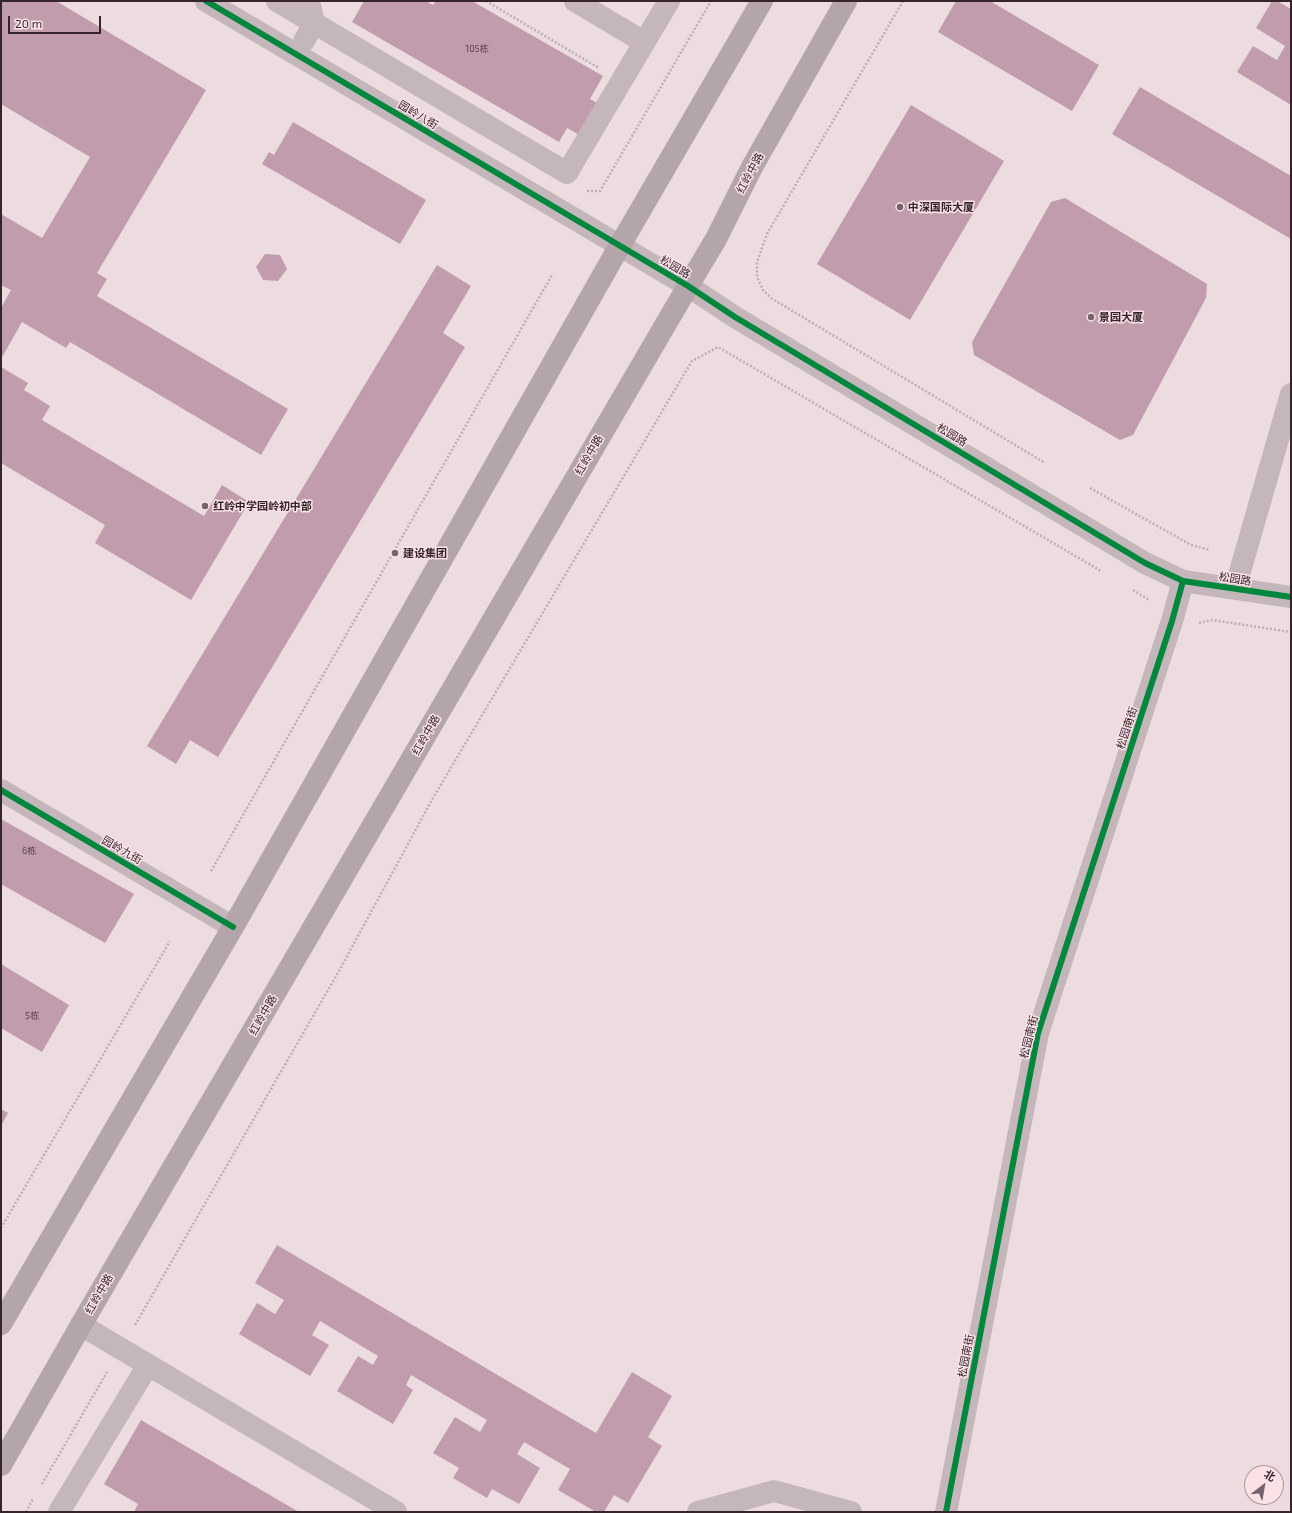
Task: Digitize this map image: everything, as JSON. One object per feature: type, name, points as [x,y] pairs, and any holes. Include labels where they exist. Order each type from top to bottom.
[{"type":"main road","points":[[1,1324],[233,926],[619,247],[762,1]]},
{"type":"main road","name":"红岭中路","points":[[1,1465],[81,1325],[716,239],[752,167],[846,1]]},
{"type":"street","name":"园岭八街","points":[[206,1],[619,247]]},
{"type":"street","points":[[277,1],[309,32],[567,173],[669,1]]},
{"type":"street","points":[[309,1],[309,32]]},
{"type":"street","points":[[575,1],[644,42]]},
{"type":"street","name":"松园路","points":[[619,247],[688,286],[735,317],[1145,563],[1183,581],[1291,597]]},
{"type":"street","points":[[1235,589],[1291,394]]},
{"type":"street","name":"松园南街","points":[[946,1512],[1038,1033],[1170,629],[1183,581]]},
{"type":"street","name":"园岭九街","points":[[1,790],[233,926]]},
{"type":"street","points":[[81,1325],[396,1512]]},
{"type":"street","points":[[59,1512],[148,1365]]},
{"type":"street","points":[[698,1512],[774,1491],[851,1512]]},
{"type":"path","points":[[486,1],[621,82]]},
{"type":"path","points":[[610,176],[710,1]]},
{"type":"path","points":[[903,1],[767,234],[757,262],[757,277],[762,290],[771,298],[1045,463]]},
{"type":"path","points":[[211,870],[552,275]]},
{"type":"path","points":[[41,1485],[335,978],[433,798],[692,361],[718,347],[1107,575]]},
{"type":"path","points":[[1090,488],[1191,545],[1210,550]]},
{"type":"path","points":[[1128,587],[1149,599],[1151,605]]},
{"type":"path","points":[[1198,623],[1212,620],[1291,632]]},
{"type":"path","points":[[1,1228],[170,941]]},
{"type":"path","points":[[26,1512],[33,1499]]},
{"type":"building","points":[[1,1],[56,1],[206,90],[97,273],[107,279],[97,296],[288,409],[261,455],[70,342],[66,348],[22,322],[1,359],[1,308],[11,290],[1,285],[1,214],[42,238],[90,157],[1,104]]},
{"type":"building","points":[[364,1],[426,1],[433,5],[436,1],[472,1],[603,76],[590,99],[601,105],[583,137],[567,128],[559,142],[352,22]]},
{"type":"building","points":[[956,1],[990,1],[1099,65],[1072,111],[938,32]]},
{"type":"building","points":[[1272,1],[1277,1],[1291,9],[1291,105],[1237,72],[1253,46],[1277,60],[1285,46],[1256,28]]},
{"type":"building","points":[[1140,87],[1291,176],[1291,239],[1112,134]]},
{"type":"building","name":"中深国际大厦","points":[[911,105],[1004,161],[910,320],[817,264]]},
{"type":"building","points":[[293,122],[426,200],[400,244],[262,164],[269,152],[274,155]]},
{"type":"building","points":[[1065,198],[1207,284],[1206,298],[1133,435],[1120,440],[974,355],[972,342],[1051,202]]},
{"type":"building","points":[[265,254],[280,255],[287,269],[278,281],[263,280],[256,267]]},
{"type":"building","points":[[437,265],[471,286],[443,333],[465,347],[218,757],[190,740],[176,764],[147,746]]},
{"type":"building","points":[[1,367],[28,383],[24,390],[50,406],[42,420],[204,516],[222,485],[249,502],[191,600],[95,543],[105,525],[1,463]]},
{"type":"building","points":[[1,819],[134,894],[105,943],[1,884]]},
{"type":"building","points":[[1,964],[69,1005],[42,1052],[1,1028]]},
{"type":"building","points":[[1,1109],[8,1113],[1,1126]]},
{"type":"building","points":[[277,1245],[596,1433],[632,1372],[672,1396],[648,1437],[662,1446],[628,1503],[614,1495],[604,1512],[596,1512],[558,1490],[570,1469],[524,1442],[517,1454],[540,1468],[519,1504],[492,1489],[487,1498],[453,1478],[459,1468],[433,1453],[455,1417],[480,1432],[487,1420],[411,1375],[406,1385],[413,1390],[393,1424],[337,1391],[358,1356],[373,1365],[378,1356],[320,1321],[312,1335],[329,1345],[310,1376],[239,1334],[257,1303],[275,1314],[284,1300],[255,1283]]},
{"type":"building","points":[[141,1420],[299,1512],[134,1512],[138,1504],[104,1484]]},
{"type":"cycle path","points":[[206,1],[688,286],[735,317],[1145,563],[1183,581],[1291,597]]},
{"type":"cycle path","points":[[946,1512],[1038,1033],[1172,621],[1183,581]]},
{"type":"cycle path","points":[[1,790],[233,927]]},
{"type":"place","name":"中深国际大厦","points":[[900,207]]},
{"type":"place","name":"景园大厦","points":[[1091,317]]},
{"type":"place","name":"红岭中学园岭初中部","points":[[205,506]]},
{"type":"place","name":"建设集团","points":[[395,553]]}]
